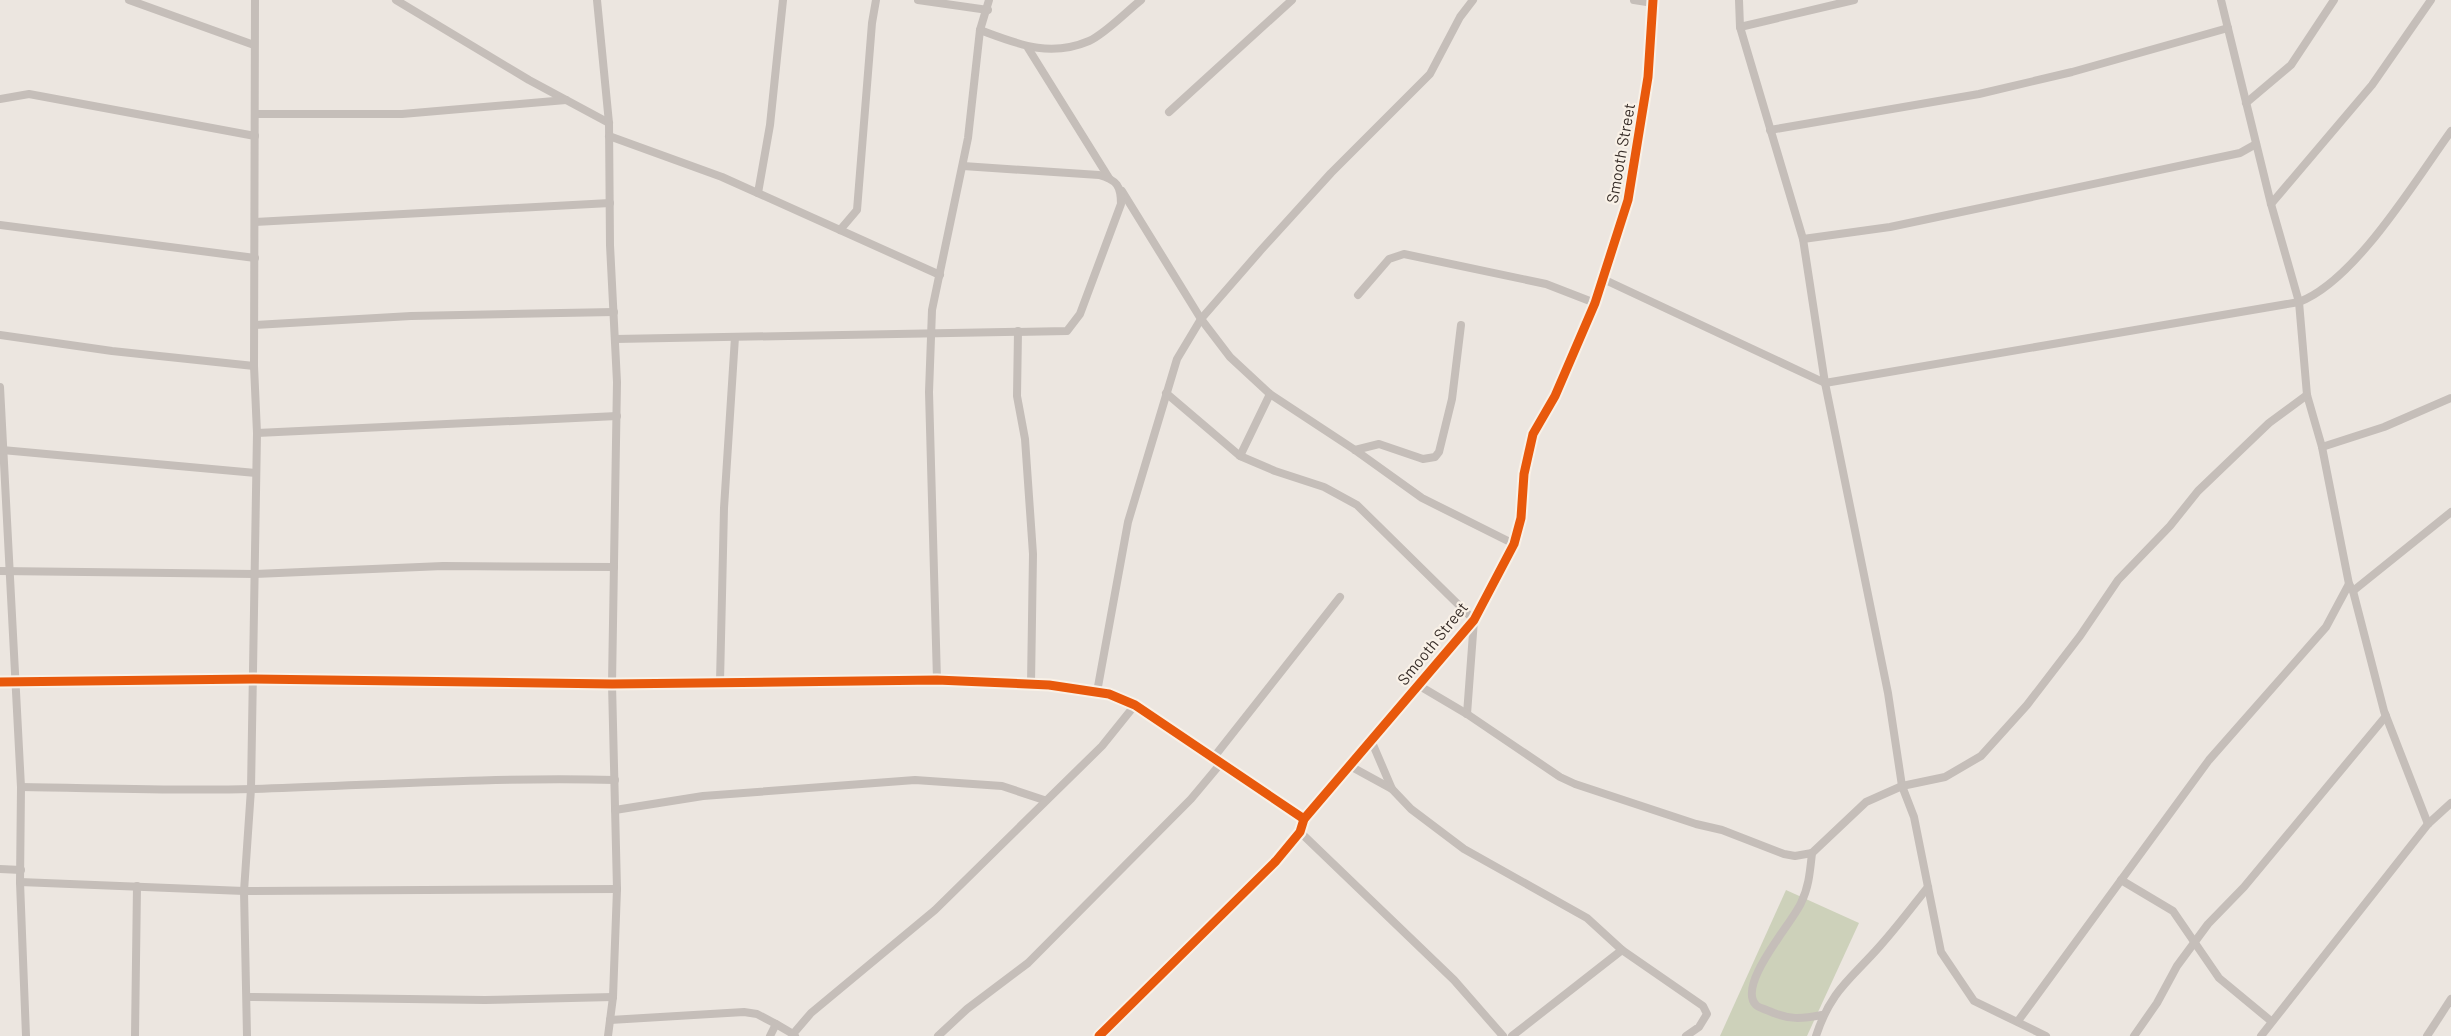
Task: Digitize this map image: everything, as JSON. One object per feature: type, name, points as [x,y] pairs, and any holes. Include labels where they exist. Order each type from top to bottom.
[{"type":"street","points":[[129,0],[254,45]]},
{"type":"street","points":[[247,1036],[244,891],[251,789],[257,433],[254,366],[255,0]]},
{"type":"street","points":[[396,0],[609,123]]},
{"type":"street","points":[[597,0],[609,123],[617,416],[612,684],[617,889],[613,997],[608,1036]]},
{"type":"street","points":[[758,193],[770,125],[783,0]]},
{"type":"street","points":[[840,230],[857,210],[872,23],[876,0]]},
{"type":"street","points":[[918,0],[988,10]]},
{"type":"street","points":[[937,680],[929,392],[932,310],[963,166],[980,30],[988,10],[989,0]]},
{"type":"street","points":[[980,30],[1028,48],[1058,49],[1090,41],[1141,0]]},
{"type":"street","points":[[1169,112],[1292,0]]},
{"type":"street","points":[[1097,692],[1128,522],[1177,359],[1201,319],[1331,173],[1430,74],[1460,16],[1473,0]]},
{"type":"street","points":[[1634,0],[1653,1]]},
{"type":"street","points":[[1738,0],[1740,27],[1803,239],[1825,383],[1888,693],[1902,786],[1914,817],[1941,952],[1974,1001],[2046,1036]]},
{"type":"street","points":[[1740,27],[1854,0]]},
{"type":"street","points":[[2134,1036],[2195,941],[2332,783],[2386,716],[2351,588],[2322,447],[2307,395],[2299,303],[2271,204],[2221,0]]},
{"type":"street","points":[[2246,103],[2291,65],[2334,0]]},
{"type":"street","points":[[2271,204],[2372,85],[2431,0]]},
{"type":"street","name":"Smooth Street","points":[[1099,1036],[1276,861],[1300,832],[1304,819],[1474,620],[1514,544],[1521,518],[1524,474],[1533,435],[1555,396],[1595,303],[1628,200],[1648,77],[1653,1]]},
{"type":"street","points":[[1770,130],[1979,94],[2072,72],[2228,28]]},
{"type":"street","points":[[1028,48],[1109,178],[1121,189],[1201,319],[1230,357],[1270,394],[1422,498],[1514,544]]},
{"type":"street","points":[[0,99],[29,94],[255,136]]},
{"type":"street","points":[[255,114],[402,114],[566,100]]},
{"type":"street","points":[[1603,279],[1825,383],[2299,303],[2323,292],[2359,257],[2451,131]]},
{"type":"street","points":[[609,136],[722,177],[940,275]]},
{"type":"street","points":[[1803,239],[1890,227],[2240,153],[2256,144]]},
{"type":"street","points":[[963,166],[1109,178]]},
{"type":"street","points":[[615,339],[1067,331],[1080,314],[1121,204],[1121,189]]},
{"type":"street","points":[[255,222],[610,203]]},
{"type":"street","points":[[0,225],[255,258]]},
{"type":"street","points":[[1358,295],[1389,259],[1404,255],[1535,282],[1595,303]]},
{"type":"street","points":[[255,325],[411,316],[614,312]]},
{"type":"street","points":[[1355,450],[1379,444],[1423,459],[1435,458],[1439,452],[1452,399],[1461,326]]},
{"type":"street","points":[[1018,331],[1017,396],[1025,439],[1033,554],[1031,684]]},
{"type":"street","points":[[0,335],[112,351],[254,366]]},
{"type":"street","points":[[720,682],[724,508],[735,337]]},
{"type":"street","points":[[0,387],[5,571],[21,787],[20,882],[26,1036]]},
{"type":"street","points":[[1166,393],[1240,456],[1275,471],[1324,487],[1357,505],[1474,620],[1467,714]]},
{"type":"street","points":[[1240,456],[1270,394]]},
{"type":"street","points":[[1418,685],[1467,714],[1560,777],[1575,784],[1746,838],[1784,854],[1795,856],[1812,853],[1866,802],[1902,786],[1945,777],[1981,756],[2027,705],[2080,636],[2118,580],[2170,526],[2198,491],[2252,438],[2307,395]]},
{"type":"street","points":[[2322,447],[2384,427],[2451,399]]},
{"type":"street","points":[[257,433],[617,416]]},
{"type":"street","points":[[2,450],[256,473]]},
{"type":"street","points":[[2018,1021],[2060,968],[2209,760],[2326,627],[2351,588],[2451,512]]},
{"type":"street","points":[[5,571],[255,574],[444,566],[614,567]]},
{"type":"street","points":[[938,1036],[967,1009],[1028,963],[1191,799],[1218,759],[1340,597]]},
{"type":"street","points":[[0,682],[253,679],[612,684],[937,680],[1031,684],[1110,694],[1135,705],[1304,819]]},
{"type":"street","points":[[610,1020],[744,1012],[757,1014],[794,1035],[811,1013],[935,910],[1044,800],[1102,746],[1135,705]]},
{"type":"street","points":[[2384,711],[2428,824]]},
{"type":"street","points":[[1371,740],[1392,789]]},
{"type":"street","points":[[1350,766],[1392,789],[1411,809],[1464,849],[1587,918],[1622,950],[1703,1006],[1706,1017],[1686,1036]]},
{"type":"street","points":[[21,787],[251,789],[362,782],[536,778],[615,780]]},
{"type":"street","points":[[615,810],[703,796],[915,780],[1002,786],[1044,800]]},
{"type":"street","points":[[2261,1036],[2428,824],[2451,803]]},
{"type":"street","points":[[1300,832],[1454,980],[1503,1036]]},
{"type":"street","points":[[1812,853],[1808,887],[1790,922],[1771,946],[1753,988],[1753,998],[1756,1005],[1786,1019],[1796,1020],[1822,1015]]},
{"type":"street","points":[[0,869],[21,870]]},
{"type":"street","points":[[2121,880],[2173,911],[2219,978],[2271,1021]]},
{"type":"street","points":[[20,882],[244,891],[617,889]]},
{"type":"street","points":[[135,1036],[136,886]]},
{"type":"street","points":[[1816,1036],[1822,1015],[1834,994],[1880,946],[1928,887]]},
{"type":"street","points":[[1512,1036],[1622,950]]},
{"type":"street","points":[[247,997],[485,1000],[613,997]]},
{"type":"street","points":[[2427,1036],[2451,999]]},
{"type":"street","points":[[770,1036],[776,1024]]},
{"type":"green space","points":[[1786,890],[1859,923],[1807,1036],[1720,1036]]},
{"type":"cycle path","points":[[1099,1036],[1276,861],[1300,832],[1304,819],[1474,620],[1514,544],[1521,518],[1524,474],[1533,434],[1555,396],[1595,303],[1628,200],[1648,77],[1653,0]]},
{"type":"cycle path","points":[[0,682],[253,679],[612,684],[937,680],[1049,685],[1109,694],[1135,705],[1304,819]]}]
